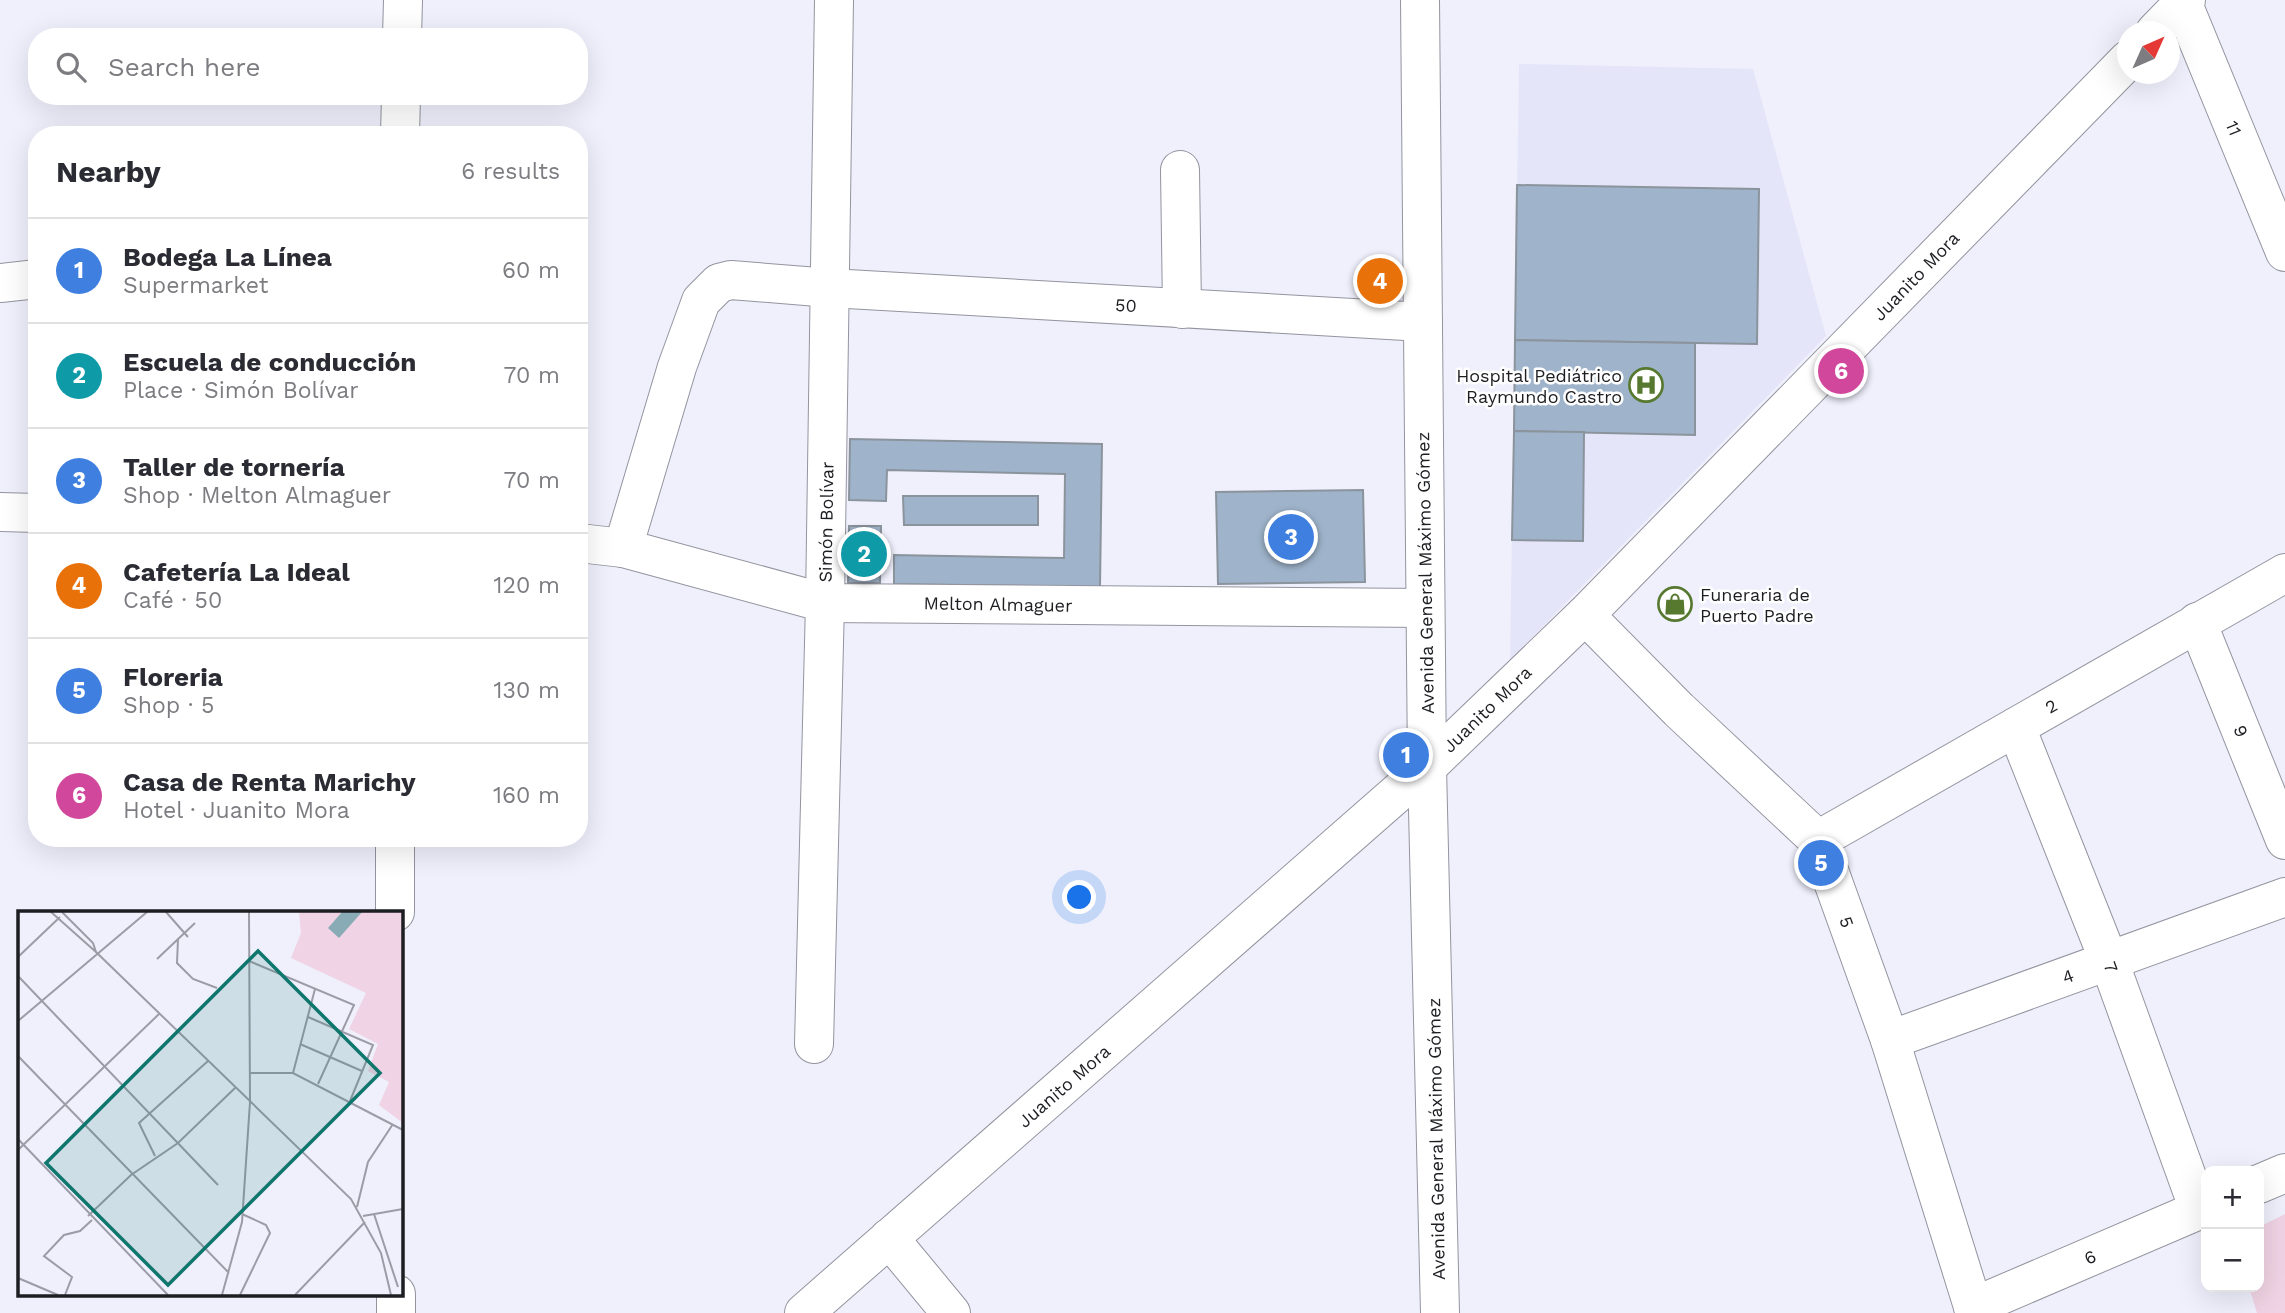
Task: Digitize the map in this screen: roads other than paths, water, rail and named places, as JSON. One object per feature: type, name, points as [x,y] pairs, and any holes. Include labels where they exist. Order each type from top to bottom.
[{"type":"street","points":[[402,28],[403,0]]},
{"type":"street","name":"Simón Bolívar","points":[[814,1044],[825,603],[834,0]]},
{"type":"street","name":"Avenida General Máximo Gómez","points":[[1420,0],[1427,767],[1440,1313]]},
{"type":"street","points":[[2166,21],[2184,2]]},
{"type":"street","name":"11","points":[[2184,2],[2285,252]]},
{"type":"street","name":"Juanito Mora","points":[[804,1313],[1427,767],[1585,615],[2117,70]]},
{"type":"street","points":[[400,126],[401,105]]},
{"type":"street","points":[[1180,170],[1182,309]]},
{"type":"street","points":[[0,283],[28,280]]},
{"type":"street","name":"50","points":[[623,548],[677,367],[701,301],[719,283],[731,281],[1423,322]]},
{"type":"street","points":[[0,512],[28,513]]},
{"type":"street","name":"Melton Almaguer","points":[[588,544],[623,548],[825,603],[1425,608]]},
{"type":"street","name":"2","points":[[1818,840],[2285,573]]},
{"type":"street","name":"5","points":[[1585,615],[1679,710],[1818,840],[1891,1040],[1974,1310]]},
{"type":"street","name":"9","points":[[2197,622],[2285,840]]},
{"type":"street","name":"7","points":[[2016,727],[2201,1203]]},
{"type":"street","points":[[395,847],[395,911]]},
{"type":"street","name":"4","points":[[1891,1040],[2285,897]]},
{"type":"street","points":[[2264,1182],[2285,1173]]},
{"type":"street","name":"6","points":[[1974,1310],[2201,1209]]},
{"type":"street","points":[[889,1238],[951,1313]]},
{"type":"place","name":"Cafetería La Ideal","points":[[1380,281]]},
{"type":"place","name":"Casa de Renta Marichy","points":[[1841,371]]},
{"type":"place","name":"Hospital Pediátrico Raymundo Castro","points":[[1646,385]]},
{"type":"place","name":"Taller de tornería","points":[[1291,537]]},
{"type":"place","name":"Escuela de conducción","points":[[864,554]]},
{"type":"place","name":"Funeraria de Puerto Padre","points":[[1675,604]]},
{"type":"place","name":"Bodega La Línea","points":[[1406,755]]},
{"type":"place","name":"Floreria","points":[[1821,863]]}]
